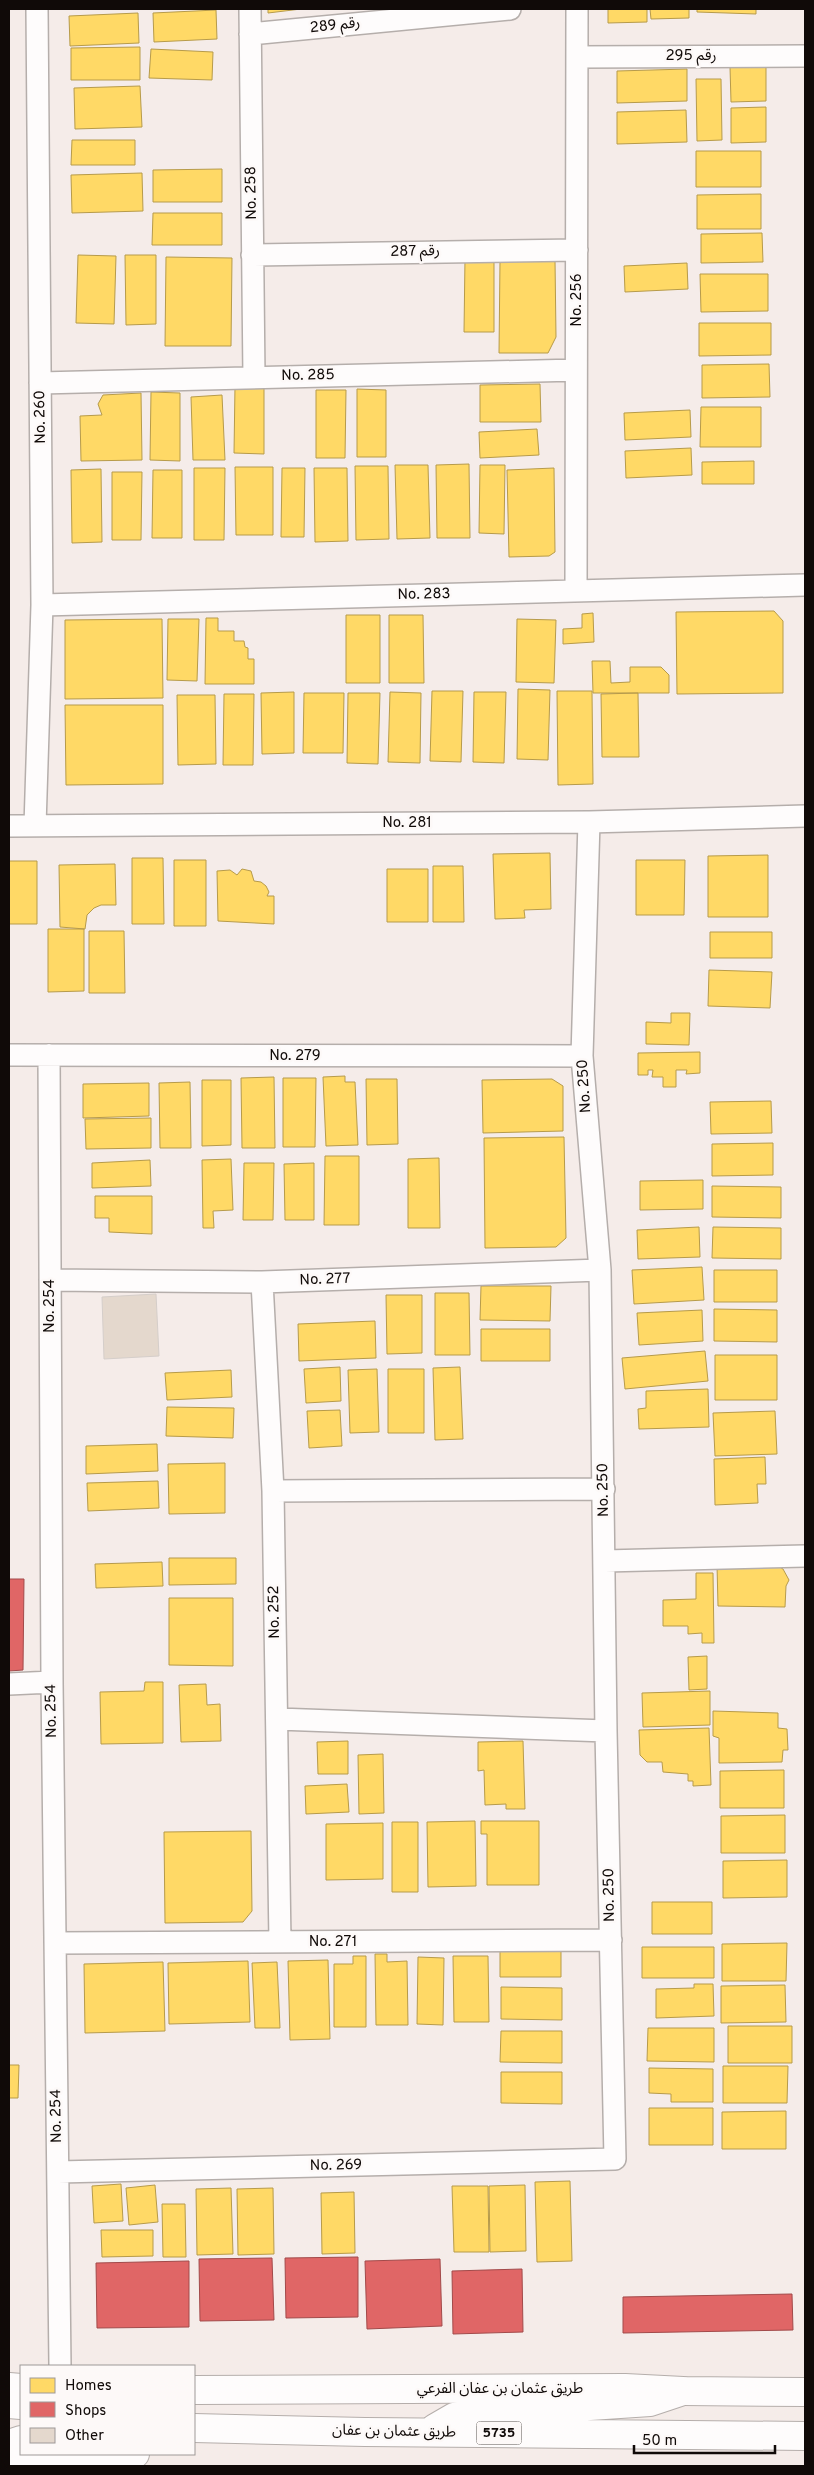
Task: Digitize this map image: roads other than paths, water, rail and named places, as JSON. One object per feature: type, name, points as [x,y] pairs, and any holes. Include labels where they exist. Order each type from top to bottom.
[{"type":"main road","name":"طريق عثمان بن عفان الفرعي","points":[[195,2390],[625,2388],[683,2391],[805,2392]]},
{"type":"main road","points":[[430,2432],[443,2422],[468,2414],[650,2402],[683,2391]]},
{"type":"main road","name":"طريق عثمان بن عفان","points":[[195,2428],[805,2436]]},
{"type":"main road","points":[[9,2466],[120,2462],[133,2455]]},
{"type":"street","name":"No. 260","points":[[35,826],[42,605],[37,9]]},
{"type":"street","name":"No. 258","points":[[250,9],[254,377]]},
{"type":"street","name":"رقم 289","points":[[250,34],[510,9]]},
{"type":"street","name":"No. 256","points":[[576,591],[577,9]]},
{"type":"street","name":"رقم 295","points":[[577,57],[805,56]]},
{"type":"street","name":"رقم 287","points":[[252,255],[577,250]]},
{"type":"street","name":"No. 285","points":[[40,383],[576,370]]},
{"type":"street","name":"No. 283","points":[[42,605],[805,585]]},
{"type":"street","name":"No. 281","points":[[9,826],[590,822],[805,816]]},
{"type":"street","name":"No. 250","points":[[590,822],[582,1056],[600,1270],[606,1731],[615,2160]]},
{"type":"street","name":"No. 279","points":[[9,1055],[582,1056]]},
{"type":"street","name":"No. 254","points":[[49,1056],[52,1682],[60,2365]]},
{"type":"street","name":"No. 277","points":[[50,1280],[262,1282],[600,1270]]},
{"type":"street","name":"No. 252","points":[[262,1282],[273,1491],[280,1942]]},
{"type":"street","points":[[273,1491],[604,1490]]},
{"type":"street","points":[[605,1561],[805,1556]]},
{"type":"street","points":[[9,1684],[52,1682]]},
{"type":"street","points":[[278,1719],[606,1731]]},
{"type":"street","name":"No. 271","points":[[55,1943],[611,1940]]},
{"type":"street","name":"No. 269","points":[[58,2172],[615,2160]]}]
